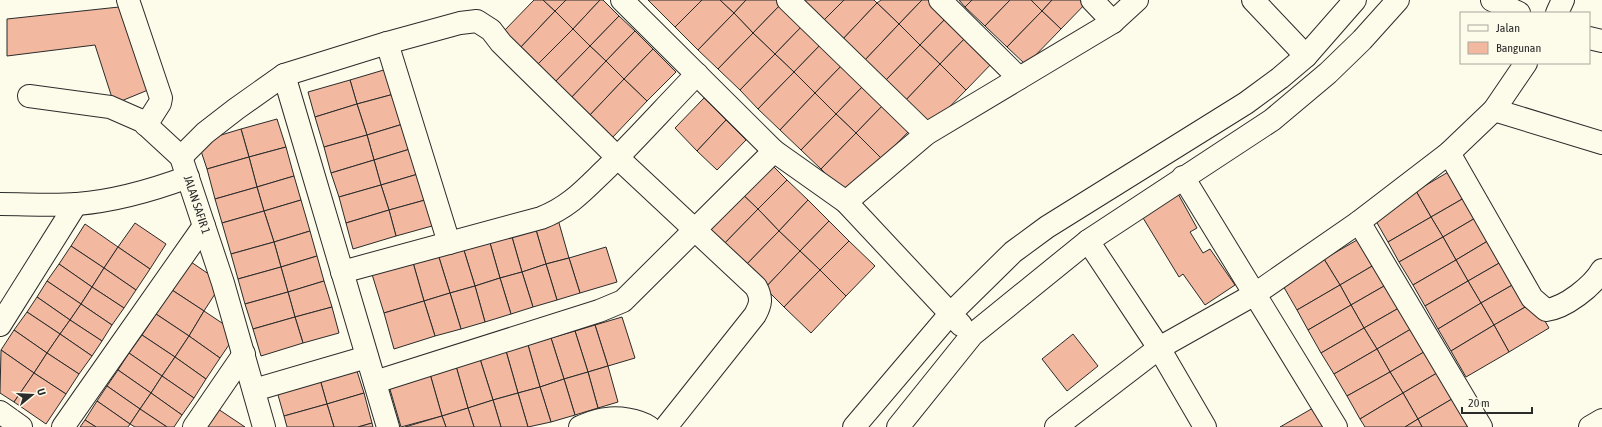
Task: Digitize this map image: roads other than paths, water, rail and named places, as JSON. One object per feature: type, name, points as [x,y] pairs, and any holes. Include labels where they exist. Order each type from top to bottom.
[{"type":"street","points":[[128,0],[161,98],[160,103],[146,125]]},
{"type":"street","points":[[622,0],[774,151],[846,202],[972,336]]},
{"type":"street","points":[[788,0],[926,134]]},
{"type":"street","points":[[940,0],[1019,78]]},
{"type":"street","points":[[1092,0],[1113,22]]},
{"type":"street","points":[[846,202],[926,134],[1113,22],[1137,0]]},
{"type":"street","points":[[1253,0],[1306,56]]},
{"type":"street","points":[[854,427],[950,314],[1013,252],[1048,227],[1246,102],[1306,56],[1355,0]]},
{"type":"street","points":[[898,427],[972,336],[1088,241],[1183,177],[1278,116],[1328,74],[1362,40],[1398,0]]},
{"type":"street","points":[[1492,0],[1517,12]]},
{"type":"street","points":[[1557,12],[1563,0]]},
{"type":"street","points":[[0,204],[76,204],[100,202],[161,187],[184,167],[205,133],[284,75],[388,43],[460,23],[477,21],[491,30],[501,43],[617,157],[756,287],[760,295],[760,304],[755,315],[666,427]]},
{"type":"street","points":[[1590,38],[1602,41]]},
{"type":"street","points":[[388,43],[449,243]]},
{"type":"street","points":[[1056,427],[1159,348],[1255,294],[1359,222],[1449,153],[1494,110],[1525,64]]},
{"type":"street","points":[[342,272],[555,213],[567,206],[617,157],[696,74]]},
{"type":"street","points":[[284,75],[388,427]]},
{"type":"street","name":"JALAN SAFIR 1","points":[[28,96],[110,107],[130,115],[146,125],[184,167],[223,283],[264,427]]},
{"type":"street","points":[[1494,110],[1602,143]]},
{"type":"street","points":[[374,382],[611,307],[623,301],[634,292],[774,151]]},
{"type":"street","points":[[1449,153],[1532,298],[1546,310],[1557,309],[1569,302],[1598,277],[1602,270]]},
{"type":"street","points":[[1183,177],[1336,427]]},
{"type":"street","points":[[0,325],[76,204]]},
{"type":"street","points":[[1359,222],[1481,427]]},
{"type":"street","points":[[63,427],[204,226]]},
{"type":"street","points":[[1088,241],[1159,348],[1205,427]]},
{"type":"street","points":[[194,427],[244,354]]},
{"type":"street","points":[[254,390],[367,357]]},
{"type":"street","points":[[0,412],[21,427]]},
{"type":"street","points":[[580,427],[606,419],[631,421],[649,427]]},
{"type":"street","points":[[1590,427],[1602,420]]}]
